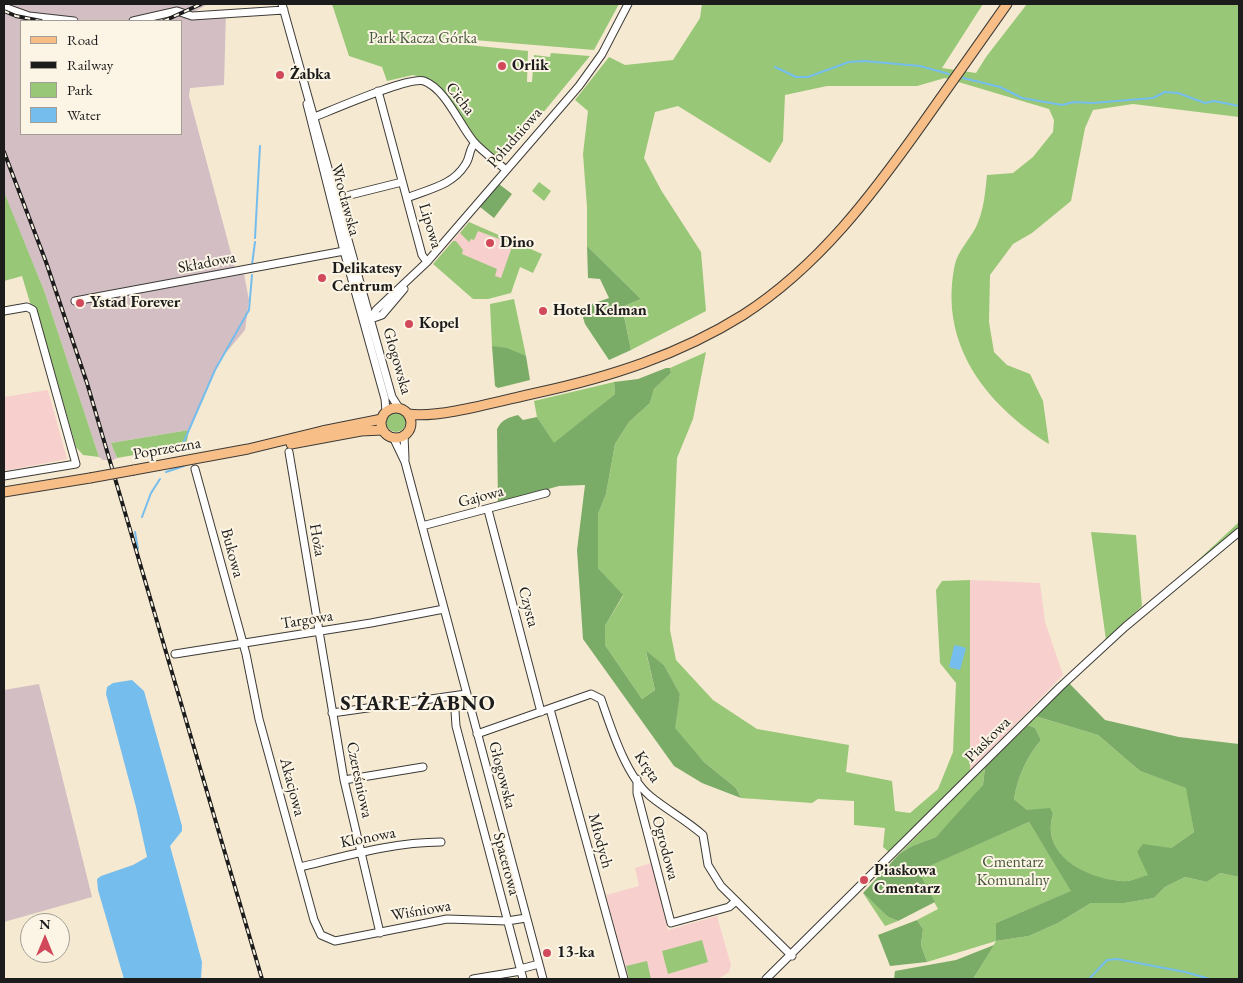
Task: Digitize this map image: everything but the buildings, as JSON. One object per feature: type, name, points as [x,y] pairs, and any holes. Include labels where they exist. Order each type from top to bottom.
[{"type":"main road","points":[[440,413],[410,426],[404,435],[393,437],[383,430],[384,415],[399,408],[408,414],[440,413],[570,386],[633,368],[685,346],[744,314],[818,255],[860,209],[1007,4]]},
{"type":"main road","points":[[408,414],[410,426]]},
{"type":"main road","name":"Poprzeczna","points":[[248,450],[384,415]]},
{"type":"main road","name":"Poprzeczna","points":[[4,492],[367,430],[383,430]]},
{"type":"street","name":"Południowa","points":[[368,320],[377,308],[427,262],[590,71],[628,4]]},
{"type":"street","points":[[4,7],[30,16],[65,20]]},
{"type":"street","points":[[137,20],[177,11],[192,16],[283,7]]},
{"type":"street","name":"Wrocławska","points":[[283,7],[334,199],[344,251],[368,320]]},
{"type":"street","name":"Cicha","points":[[312,118],[378,92],[417,81],[425,81],[455,111],[475,143],[506,170]]},
{"type":"street","points":[[334,199],[402,182],[378,92]]},
{"type":"street","name":"Lipowa","points":[[407,198],[444,185],[464,167],[469,148],[475,143]]},
{"type":"street","name":"Lipowa","points":[[402,182],[422,255],[427,262]]},
{"type":"street","name":"Wrocławska","points":[[334,199],[356,263],[367,304],[368,320]]},
{"type":"street","points":[[350,242],[344,251],[356,263]]},
{"type":"street","name":"Składowa","points":[[75,301],[344,251]]},
{"type":"street","name":"Południowa","points":[[368,320],[384,313],[409,280]]},
{"type":"street","points":[[367,304],[377,308]]},
{"type":"street","points":[[4,311],[27,307],[31,309],[76,464],[4,476]]},
{"type":"street","name":"Głogowska","points":[[368,320],[392,397],[399,408]]},
{"type":"street","name":"Głogowska","points":[[368,320],[386,399],[384,415]]},
{"type":"street","name":"Głogowska","points":[[404,435],[405,462]]},
{"type":"street","name":"Głogowska","points":[[393,437],[405,462],[543,979]]},
{"type":"street","name":"Hoża","points":[[289,452],[319,632]]},
{"type":"street","name":"Bukowa","points":[[195,470],[243,644]]},
{"type":"street","name":"Gajowa","points":[[422,526],[488,510],[546,493]]},
{"type":"street","name":"Czysta","points":[[488,510],[542,712]]},
{"type":"street","name":"Piaskowa","points":[[766,979],[792,956],[1060,687],[1125,627],[1239,532]]},
{"type":"street","name":"Targowa","points":[[174,654],[319,632],[444,608]]},
{"type":"street","name":"Czereśniowa","points":[[319,632],[344,780],[380,932]]},
{"type":"street","name":"Akacjowa","points":[[243,644],[259,719],[314,920],[321,935]]},
{"type":"street","points":[[332,713],[466,694]]},
{"type":"street","name":"Kręta","points":[[477,734],[591,694],[597,695],[601,699],[616,744],[637,779],[649,795],[685,819],[703,835],[708,865],[721,886],[792,956]]},
{"type":"street","name":"Spacerowa","points":[[454,696],[456,726],[523,979]]},
{"type":"street","name":"Młodych","points":[[550,709],[624,979]]},
{"type":"street","points":[[344,780],[423,767]]},
{"type":"street","name":"Ogrodowa","points":[[637,779],[637,793],[671,923],[729,907],[736,901]]},
{"type":"street","name":"Klonowa","points":[[300,867],[361,852],[422,842],[441,842]]},
{"type":"street","name":"Wiśniowa","points":[[321,935],[334,940],[447,919],[507,921],[526,918]]},
{"type":"street","points":[[473,979],[520,970],[539,964]]},
{"type":"shaded area","points":[[4,4],[208,4],[192,13],[226,12],[224,85],[190,88],[189,96],[235,268],[133,287],[134,294],[244,274],[249,300],[245,330],[219,361],[189,430],[111,443],[117,458],[103,460],[99,457],[45,293],[4,193]]},
{"type":"shaded area","points":[[469,222],[522,245],[508,286],[438,258]]},
{"type":"shaded area","points":[[48,390],[67,459],[4,471],[4,397]]},
{"type":"shaded area","points":[[970,580],[1040,583],[1045,622],[1063,675],[970,771]]},
{"type":"shaded area","points":[[39,684],[92,897],[36,913],[20,913],[20,917],[4,922],[4,690]]},
{"type":"shaded area","points":[[651,863],[668,930],[717,916],[731,965],[729,972],[718,979],[628,979],[606,895],[639,886],[635,868]]},
{"type":"green space","name":"Park Kacza Górka","points":[[332,4],[619,4],[594,50],[474,40],[468,45],[528,51],[527,82],[532,82],[534,55],[550,57],[551,53],[590,56],[503,161],[464,130],[458,110],[428,79],[413,75],[387,81],[382,67],[349,56]]},
{"type":"green space","points":[[702,4],[983,4],[942,68],[976,73],[1027,4],[1239,4],[1239,117],[1133,104],[1093,110],[1085,128],[1071,201],[1032,233],[1013,244],[990,275],[989,322],[994,352],[1007,365],[1030,374],[1043,401],[1049,444],[1005,410],[972,369],[960,345],[954,320],[952,293],[955,264],[961,250],[976,227],[981,214],[987,175],[1013,173],[1033,157],[1053,132],[1054,120],[1049,109],[945,78],[917,86],[827,86],[785,95],[783,141],[770,163],[678,106],[655,112],[644,158],[661,190],[701,252],[706,311],[631,350],[622,307],[641,299],[587,246],[587,207],[583,154],[588,111],[575,100],[609,57],[625,65],[673,60],[700,18]]},
{"type":"green space","points":[[539,182],[551,191],[544,201],[532,191]]},
{"type":"green space","points":[[499,184],[512,194],[494,218],[480,207]]},
{"type":"green space","points":[[4,192],[45,293],[99,457],[83,455],[76,447],[37,310],[31,306],[22,276],[4,281]]},
{"type":"green space","points":[[469,222],[542,254],[533,273],[520,267],[511,293],[488,299],[473,299],[433,264],[453,241],[456,241],[463,250],[462,254],[497,269],[495,276],[501,278],[513,244],[478,231],[474,240],[471,239],[469,242],[460,233]]},
{"type":"green space","points":[[587,246],[641,299],[622,307],[631,350],[609,360],[585,324],[581,311],[592,304],[609,298],[600,279],[588,278]]},
{"type":"green space","points":[[514,299],[526,356],[492,346],[490,304]]},
{"type":"green space","points":[[492,346],[507,348],[526,356],[530,380],[498,388],[495,386]]},
{"type":"green space","points":[[706,352],[693,419],[677,458],[670,630],[676,660],[713,700],[757,729],[849,745],[846,772],[892,781],[895,811],[910,813],[938,789],[953,752],[956,683],[940,663],[936,590],[942,581],[970,580],[970,771],[890,853],[883,847],[885,828],[854,825],[854,801],[818,799],[812,803],[741,798],[736,788],[704,762],[674,728],[680,694],[664,665],[646,652],[655,690],[642,699],[605,645],[605,626],[623,596],[598,568],[598,514],[606,494],[615,444],[629,422],[650,403],[654,389],[671,373],[670,368]]},
{"type":"green space","points":[[670,368],[671,373],[654,389],[650,403],[629,422],[615,444],[606,494],[598,514],[598,568],[623,595],[605,626],[605,645],[642,699],[655,690],[646,651],[664,665],[680,694],[675,728],[704,762],[736,788],[741,798],[702,783],[674,766],[583,639],[577,550],[585,485],[559,486],[498,503],[497,429],[503,421],[518,415],[523,420],[537,417],[554,443],[615,394],[614,382],[638,379]]},
{"type":"green space","points":[[614,382],[615,394],[554,444],[537,417],[534,401]]},
{"type":"green space","points":[[396,412],[403,415],[406,422],[403,429],[396,432],[389,429],[386,422],[389,415]]},
{"type":"green space","points":[[189,430],[186,446],[117,458],[111,443]]},
{"type":"green space","points":[[1239,522],[1239,529],[1182,575]]},
{"type":"green space","points":[[1091,532],[1136,535],[1142,606],[1106,640]]},
{"type":"green space","points":[[1069,683],[1105,720],[1179,737],[1239,744],[1239,877],[1220,873],[1207,882],[1185,877],[1165,887],[1154,898],[1125,903],[1091,903],[1058,923],[1029,936],[996,941],[996,923],[1071,891],[1029,822],[918,871],[935,902],[898,921],[888,917],[863,893],[899,854],[912,846],[936,837],[983,785],[985,767],[1028,725],[1035,728],[1041,740],[1023,768],[1014,799],[1027,810],[1050,808],[1053,814],[1051,829],[1053,841],[1060,853],[1081,870],[1108,879],[1122,881],[1148,875],[1137,852],[1143,844],[1171,848],[1194,832],[1186,788],[1140,771],[1098,735],[1035,716]]},
{"type":"green space","points":[[1035,716],[1098,735],[1140,771],[1187,788],[1194,832],[1171,848],[1137,852],[1149,875],[1132,880],[1108,880],[1081,870],[1070,862],[1060,853],[1053,842],[1051,829],[1053,814],[1027,810],[1014,799],[1023,768],[1041,740],[1035,728],[1028,725]]},
{"type":"green space","points":[[985,767],[983,785],[960,813],[936,837],[912,846],[899,854]]},
{"type":"green space","name":"Cmentarz Komunalny","points":[[1029,822],[1072,891],[996,923],[996,941],[927,962],[921,945],[923,929],[917,920],[938,909],[917,871]]},
{"type":"green space","points":[[1220,873],[1239,877],[1239,979],[973,979],[996,941],[1029,936],[1058,923],[1091,903],[1125,903],[1154,898],[1165,887],[1185,877],[1207,882]]},
{"type":"green space","points":[[863,893],[888,917],[898,921],[885,926]]},
{"type":"green space","points":[[917,920],[923,929],[921,945],[927,962],[890,966],[878,935]]},
{"type":"green space","points":[[702,940],[708,962],[668,974],[662,951]]},
{"type":"green space","points":[[994,945],[973,979],[894,979],[895,971],[956,960]]},
{"type":"green space","points":[[647,961],[651,979],[629,979],[626,966]]},
{"type":"water","points":[[954,646],[966,648],[960,670],[949,667]]},
{"type":"water","points":[[132,680],[144,691],[182,826],[182,831],[170,846],[202,962],[201,979],[124,979],[98,890],[97,879],[101,876],[133,865],[147,857],[136,807],[106,694],[107,687],[113,683]]},
{"type":"waterway","points":[[775,67],[796,77],[808,77],[849,62],[864,61],[920,66],[949,74]]},
{"type":"waterway","points":[[963,78],[1000,87],[1022,98],[1062,105],[1074,102],[1093,103],[1153,98],[1165,92],[1178,93],[1205,103],[1214,101],[1239,106]]},
{"type":"waterway","points":[[255,238],[260,146]]},
{"type":"waterway","points":[[252,265],[255,242]]},
{"type":"waterway","points":[[182,446],[215,370],[249,310],[252,275]]},
{"type":"waterway","points":[[166,472],[184,466]]},
{"type":"waterway","points":[[142,517],[151,493],[160,479]]},
{"type":"waterway","points":[[135,532],[138,549]]},
{"type":"waterway","points":[[1089,979],[1107,960],[1117,959],[1185,972],[1210,979]]},
{"type":"railway","points":[[166,20],[201,4]]},
{"type":"railway","points":[[4,11],[16,16],[36,20]]},
{"type":"railway","points":[[4,152],[46,262],[87,383],[262,979]]},
{"type":"place","name":"Orlik","points":[[502,66]]},
{"type":"place","name":"Żabka","points":[[280,75]]},
{"type":"place","name":"Dino","points":[[490,243]]},
{"type":"place","name":"Delikatesy Centrum","points":[[322,278]]},
{"type":"place","name":"Ystad Forever","points":[[80,303]]},
{"type":"place","name":"Hotel Kelman","points":[[543,311]]},
{"type":"place","name":"Kopel","points":[[409,324]]},
{"type":"place","name":"Piaskowa Cmentarz","points":[[864,880]]},
{"type":"place","name":"13-ka","points":[[547,953]]},
{"type":"district","name":"STARE ŻABNO","points":[[418,704]]}]
